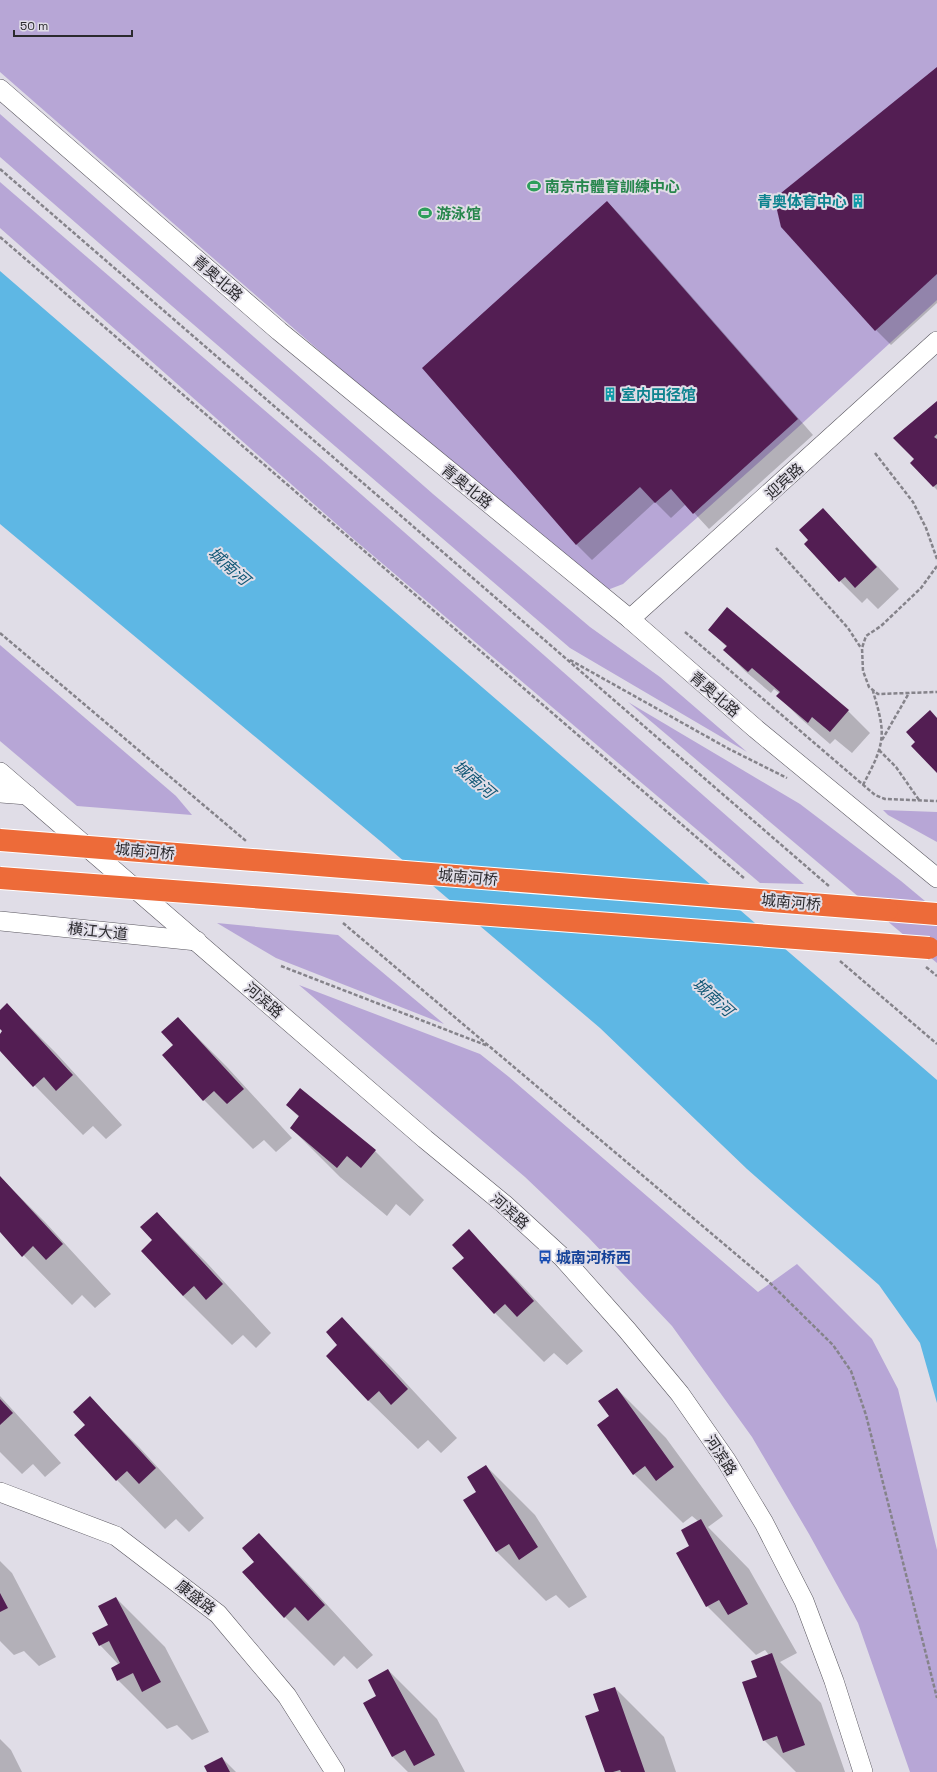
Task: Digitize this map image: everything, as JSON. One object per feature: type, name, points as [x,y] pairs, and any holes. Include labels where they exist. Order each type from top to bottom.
[{"type":"highway","name":"城南河桥","points":[[0,840],[937,914]]},
{"type":"highway","points":[[0,878],[932,953]]},
{"type":"highway","points":[[887,910],[937,908]]},
{"type":"street","name":"青奥北路","points":[[0,89],[279,331],[630,619],[761,734],[937,878]]},
{"type":"street","name":"迎宾路","points":[[630,619],[937,341]]},
{"type":"street","name":"河滨路","points":[[0,772],[504,1204],[562,1257],[627,1330],[680,1394],[726,1460],[764,1523],[804,1601],[834,1681],[863,1772]]},
{"type":"street","points":[[0,793],[27,795]]},
{"type":"street","name":"横江大道","points":[[0,921],[196,941]]},
{"type":"street","name":"康盛路","points":[[0,1492],[116,1536],[218,1614],[287,1696],[335,1772]]},
{"type":"path","points":[[0,169],[835,891]]},
{"type":"path","points":[[0,237],[749,883]]},
{"type":"path","points":[[876,453],[913,502],[926,528],[937,559]]},
{"type":"path","points":[[776,548],[848,628],[862,648]]},
{"type":"path","points":[[937,566],[921,588],[881,626],[866,636],[862,648],[863,671],[869,687],[878,694],[937,692]]},
{"type":"path","points":[[684,632],[875,795],[885,799],[937,802]]},
{"type":"path","points":[[0,633],[252,846]]},
{"type":"path","points":[[564,657],[729,749],[792,781]]},
{"type":"path","points":[[873,690],[878,712],[881,740]]},
{"type":"path","points":[[863,785],[875,760],[881,740],[909,693]]},
{"type":"path","points":[[878,750],[896,767],[919,800]]},
{"type":"path","points":[[342,922],[769,1282],[833,1345],[851,1371],[866,1415],[937,1698]]},
{"type":"path","points":[[932,953],[937,976]]},
{"type":"path","points":[[834,956],[937,1044]]},
{"type":"path","points":[[281,966],[490,1047]]},
{"type":"shaded area","name":"南京市體育訓練中心","points":[[0,0],[937,0],[937,300],[623,584],[610,589],[599,588],[371,396],[0,72]]},
{"type":"shaded area","points":[[0,114],[433,494],[590,627],[660,677],[747,752],[570,648],[0,157]]},
{"type":"shaded area","points":[[0,182],[321,459],[804,884],[760,883],[357,542],[0,228]]},
{"type":"shaded area","points":[[0,645],[176,796],[192,815],[77,806],[0,741]]},
{"type":"shaded area","points":[[628,702],[800,804],[901,881],[937,911],[937,963]]},
{"type":"shaded area","points":[[883,810],[937,812],[937,842],[888,815]]},
{"type":"shaded area","points":[[217,923],[338,935],[444,1024],[276,958]]},
{"type":"shaded area","points":[[299,985],[480,1054],[509,1077],[758,1292],[797,1264],[872,1339],[898,1389],[937,1550],[937,1772],[910,1772],[858,1623],[809,1534],[752,1437],[672,1326],[588,1237],[525,1177]]},
{"type":"water","name":"城南河","points":[[0,271],[937,1080],[937,1403],[920,1343],[879,1285],[747,1169],[600,1028],[379,840],[0,524]]},
{"type":"building","name":"青奥体育中心","points":[[937,67],[937,274],[875,331],[781,227],[777,210],[781,193]]},
{"type":"building","name":"室内田径馆","points":[[607,201],[798,419],[693,514],[671,489],[655,503],[640,487],[576,545],[422,368]]},
{"type":"building","points":[[937,401],[937,434],[934,437],[937,439],[937,484],[933,487],[910,463],[914,459],[893,438]]},
{"type":"building","points":[[823,508],[877,567],[855,588],[845,577],[839,582],[804,544],[808,540],[799,530]]},
{"type":"building","points":[[727,607],[849,710],[830,732],[812,717],[808,723],[776,696],[780,692],[752,668],[748,672],[723,650],[727,646],[708,630]]},
{"type":"building","points":[[930,710],[937,718],[937,773],[911,746],[915,742],[906,732]]},
{"type":"building","points":[[7,1003],[73,1075],[56,1091],[44,1077],[33,1087],[0,1051],[0,1034],[2,1031],[0,1029],[0,1010]]},
{"type":"building","points":[[178,1017],[244,1089],[227,1104],[214,1091],[203,1101],[162,1055],[173,1045],[161,1032]]},
{"type":"building","points":[[300,1088],[376,1150],[361,1168],[347,1156],[337,1168],[290,1128],[299,1116],[286,1105]]},
{"type":"building","points":[[0,1176],[63,1244],[46,1260],[33,1246],[22,1257],[0,1232]]},
{"type":"building","points":[[157,1212],[223,1284],[206,1300],[194,1286],[183,1296],[141,1251],[152,1240],[140,1227]]},
{"type":"building","points":[[469,1229],[534,1301],[517,1317],[505,1304],[494,1314],[452,1268],[464,1258],[452,1245]]},
{"type":"building","points":[[342,1317],[408,1389],[391,1405],[379,1391],[368,1401],[326,1356],[337,1345],[326,1332]]},
{"type":"building","points":[[617,1388],[674,1467],[656,1481],[645,1466],[633,1475],[597,1425],[609,1416],[598,1401]]},
{"type":"building","points":[[90,1396],[156,1468],[139,1484],[127,1471],[116,1481],[74,1435],[85,1425],[73,1412]]},
{"type":"building","points":[[0,1399],[13,1413],[0,1425]]},
{"type":"building","points":[[486,1465],[538,1547],[519,1560],[509,1544],[496,1552],[463,1500],[476,1492],[467,1477]]},
{"type":"building","points":[[701,1519],[748,1604],[728,1615],[719,1600],[706,1607],[676,1553],[689,1546],[681,1530]]},
{"type":"building","points":[[259,1533],[325,1605],[308,1621],[295,1607],[284,1618],[242,1572],[254,1562],[242,1548]]},
{"type":"building","points":[[0,1593],[8,1608],[0,1612]]},
{"type":"building","points":[[116,1597],[161,1682],[142,1692],[133,1673],[117,1681],[111,1668],[120,1663],[109,1641],[99,1646],[92,1633],[108,1625],[98,1606]]},
{"type":"building","points":[[772,1653],[805,1745],[783,1753],[777,1736],[763,1741],[742,1682],[757,1677],[751,1661]]},
{"type":"building","points":[[388,1669],[435,1755],[414,1766],[405,1750],[392,1757],[363,1703],[376,1696],[368,1680]]},
{"type":"building","points":[[615,1687],[645,1772],[621,1772],[620,1770],[605,1772],[585,1716],[599,1711],[593,1694]]},
{"type":"building","points":[[222,1757],[230,1772],[207,1772],[204,1766]]},
{"type":"place","name":"南京市體育訓練中心","points":[[534,186]]},
{"type":"place","name":"青奥体育中心","points":[[858,201]]},
{"type":"place","name":"游泳馆","points":[[425,213]]},
{"type":"place","name":"室内田径馆","points":[[610,394]]},
{"type":"place","name":"城南河桥西","points":[[545,1257]]}]
